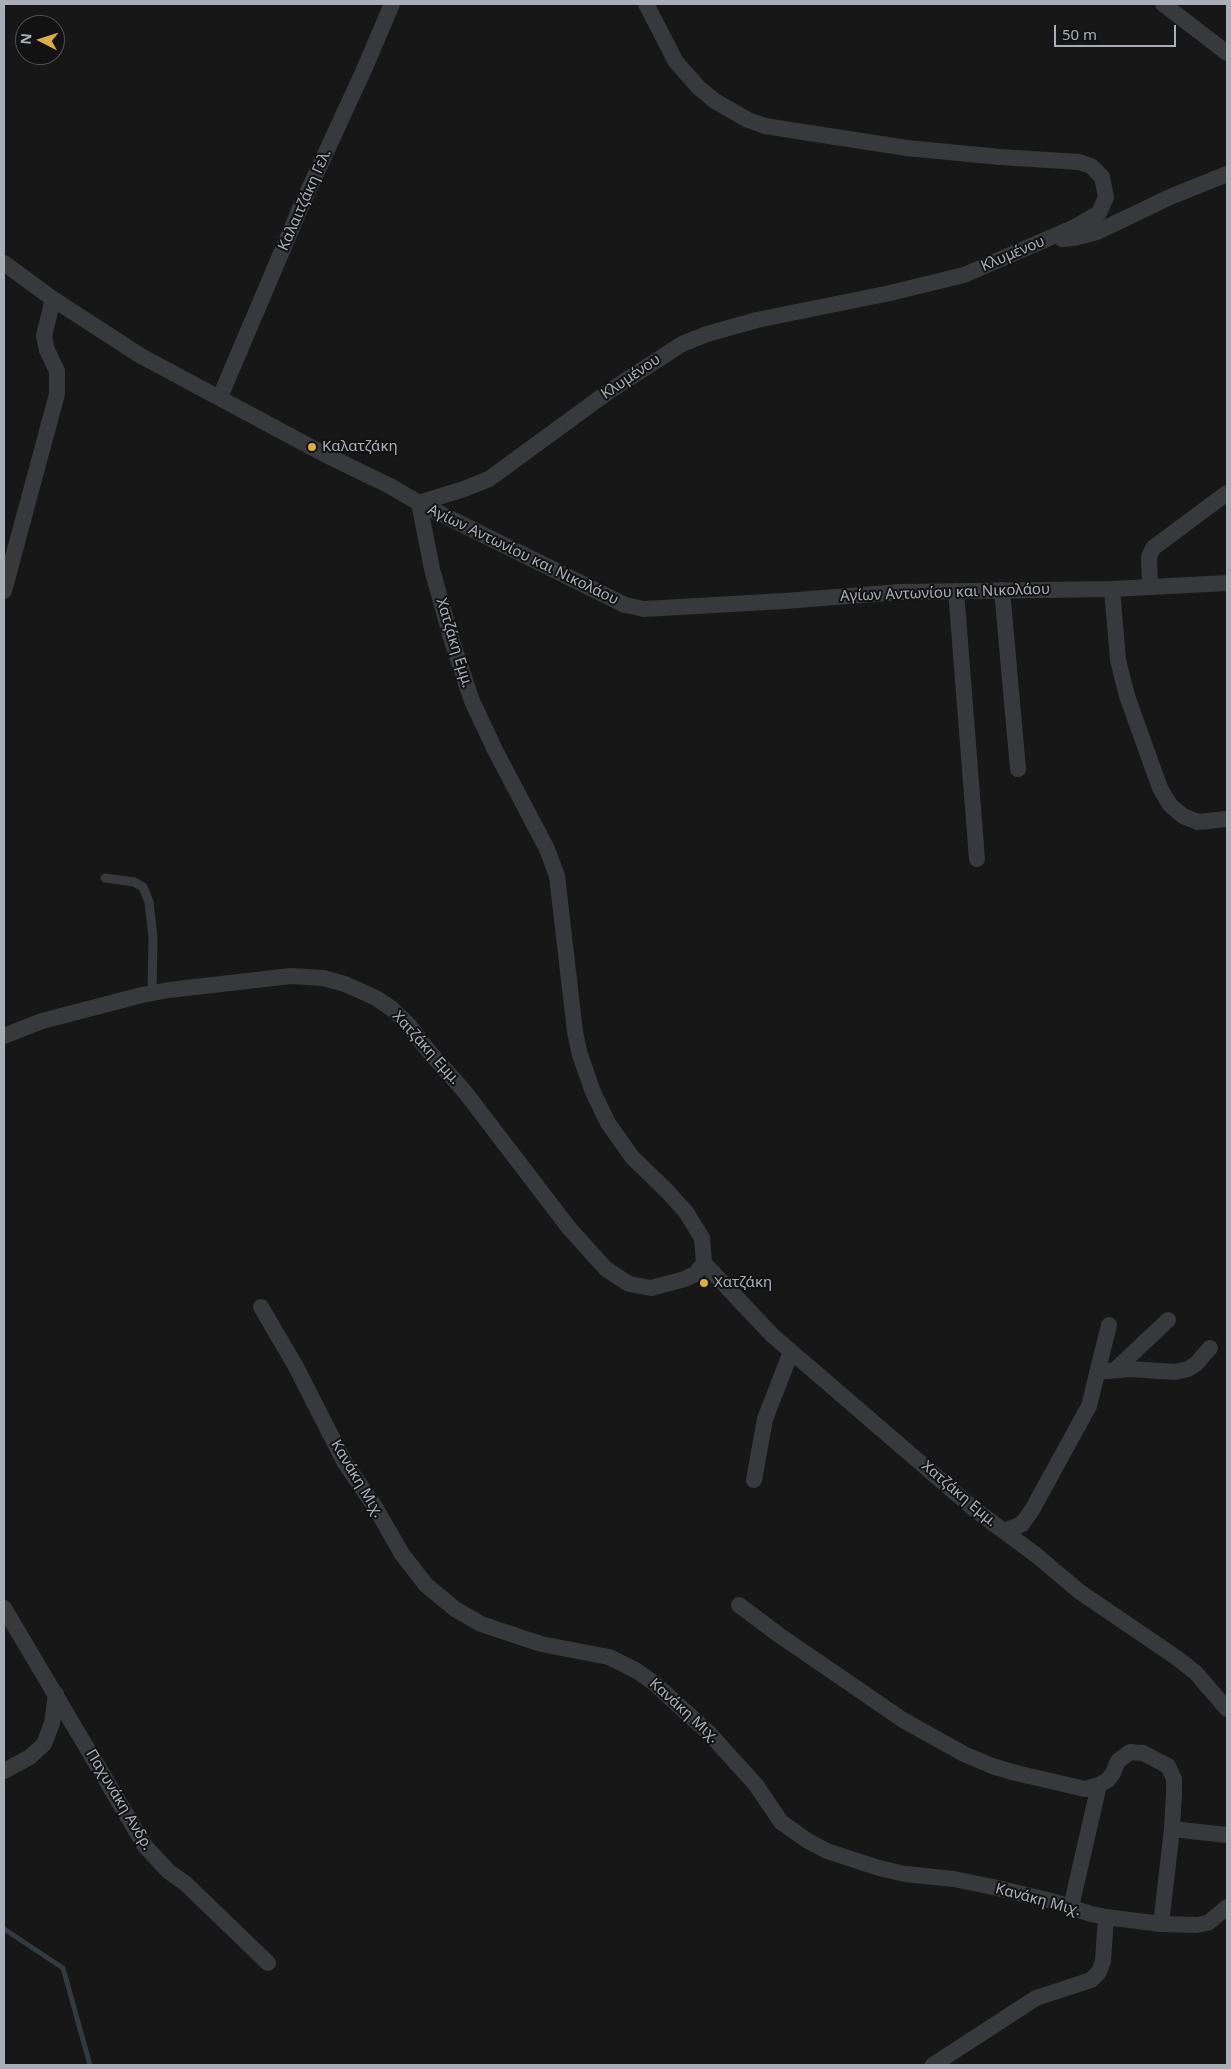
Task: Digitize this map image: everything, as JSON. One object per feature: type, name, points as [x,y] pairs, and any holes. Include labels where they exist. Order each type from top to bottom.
[{"type":"street","name":"Καλαιτζάκη Γελ.","points":[[220,397],[302,204],[392,4]]},
{"type":"street","name":"Κλυμένου","points":[[419,503],[489,479],[608,392],[682,344],[707,334],[757,320],[890,293],[964,275],[1077,226],[1098,213],[1106,197],[1102,177],[1091,166],[1079,162],[907,148],[790,130],[748,120],[715,102],[681,68],[676,62],[646,4]]},
{"type":"street","points":[[1163,4],[1227,53]]},
{"type":"street","points":[[1050,238],[1074,238],[1097,232],[1170,197],[1227,174]]},
{"type":"street","name":"Αγίων Αντωνίου και Νικολάου","points":[[4,262],[53,299],[141,356],[419,503],[624,605],[644,609],[900,592],[1112,589],[1227,583]]},
{"type":"street","points":[[4,591],[58,394],[57,371],[47,350],[44,336],[53,299]]},
{"type":"street","points":[[1150,586],[1149,557],[1153,548],[1227,493]]},
{"type":"street","name":"Χατζάκη Εμμ.","points":[[419,503],[434,577],[451,638],[472,701],[495,750],[547,849],[557,876],[575,1032],[590,1085],[618,1139],[632,1157],[686,1212],[702,1238],[704,1263],[772,1335],[974,1509],[1080,1592],[1196,1673],[1227,1709]]},
{"type":"street","points":[[1112,589],[1120,669],[1127,696],[1160,788],[1170,805],[1183,816],[1198,822],[1227,819]]},
{"type":"street","points":[[1002,590],[1018,769]]},
{"type":"street","points":[[956,591],[977,859]]},
{"type":"street","name":"Χατζάκη Εμμ.","points":[[4,1036],[42,1021],[152,993],[291,976],[324,978],[359,989],[391,1008],[408,1024],[465,1092],[569,1228],[606,1269],[629,1284],[651,1288],[685,1279],[695,1274],[704,1263]]},
{"type":"street","name":"Κανάκη Μιχ.","points":[[261,1307],[295,1364],[345,1463],[375,1508],[402,1554],[426,1585],[455,1609],[481,1624],[541,1644],[609,1657],[637,1671],[654,1683],[720,1743],[756,1785],[781,1822],[794,1832],[827,1851],[879,1868],[905,1874],[954,1879],[993,1887],[1106,1917],[1161,1924],[1197,1925],[1208,1923],[1227,1907]]},
{"type":"street","points":[[1115,1370],[1168,1320]]},
{"type":"street","points":[[1004,1531],[1022,1524],[1046,1487],[1088,1406],[1109,1325]]},
{"type":"street","points":[[1097,1372],[1130,1368],[1175,1372],[1188,1369],[1196,1364],[1210,1348]]},
{"type":"street","points":[[754,1480],[768,1408],[791,1352]]},
{"type":"street","points":[[739,1605],[779,1635],[903,1720],[964,1754],[1016,1773],[1085,1789],[1108,1780],[1113,1774],[1118,1761],[1130,1752],[1144,1753],[1162,1762],[1172,1772],[1174,1779],[1172,1829],[1161,1924]]},
{"type":"street","name":"Παχυνάκη Ανδρ.","points":[[4,1608],[150,1852],[168,1871],[186,1884],[268,1963]]},
{"type":"street","points":[[4,1771],[30,1757],[44,1744],[52,1723],[56,1694]]},
{"type":"street","points":[[1071,1907],[1098,1785]]},
{"type":"street","points":[[1172,1829],[1227,1835]]},
{"type":"street","points":[[933,2065],[1036,1998],[1091,1980],[1099,1972],[1104,1961],[1106,1917]]},
{"type":"lane","points":[[105,878],[134,882],[143,887],[149,902],[153,936],[152,993]]},
{"type":"waterway","points":[[4,1929],[63,1968],[90,2065]]},
{"type":"place","name":"Καλατζάκη","points":[[312,447]]},
{"type":"place","name":"Χατζάκη","points":[[704,1283]]}]
